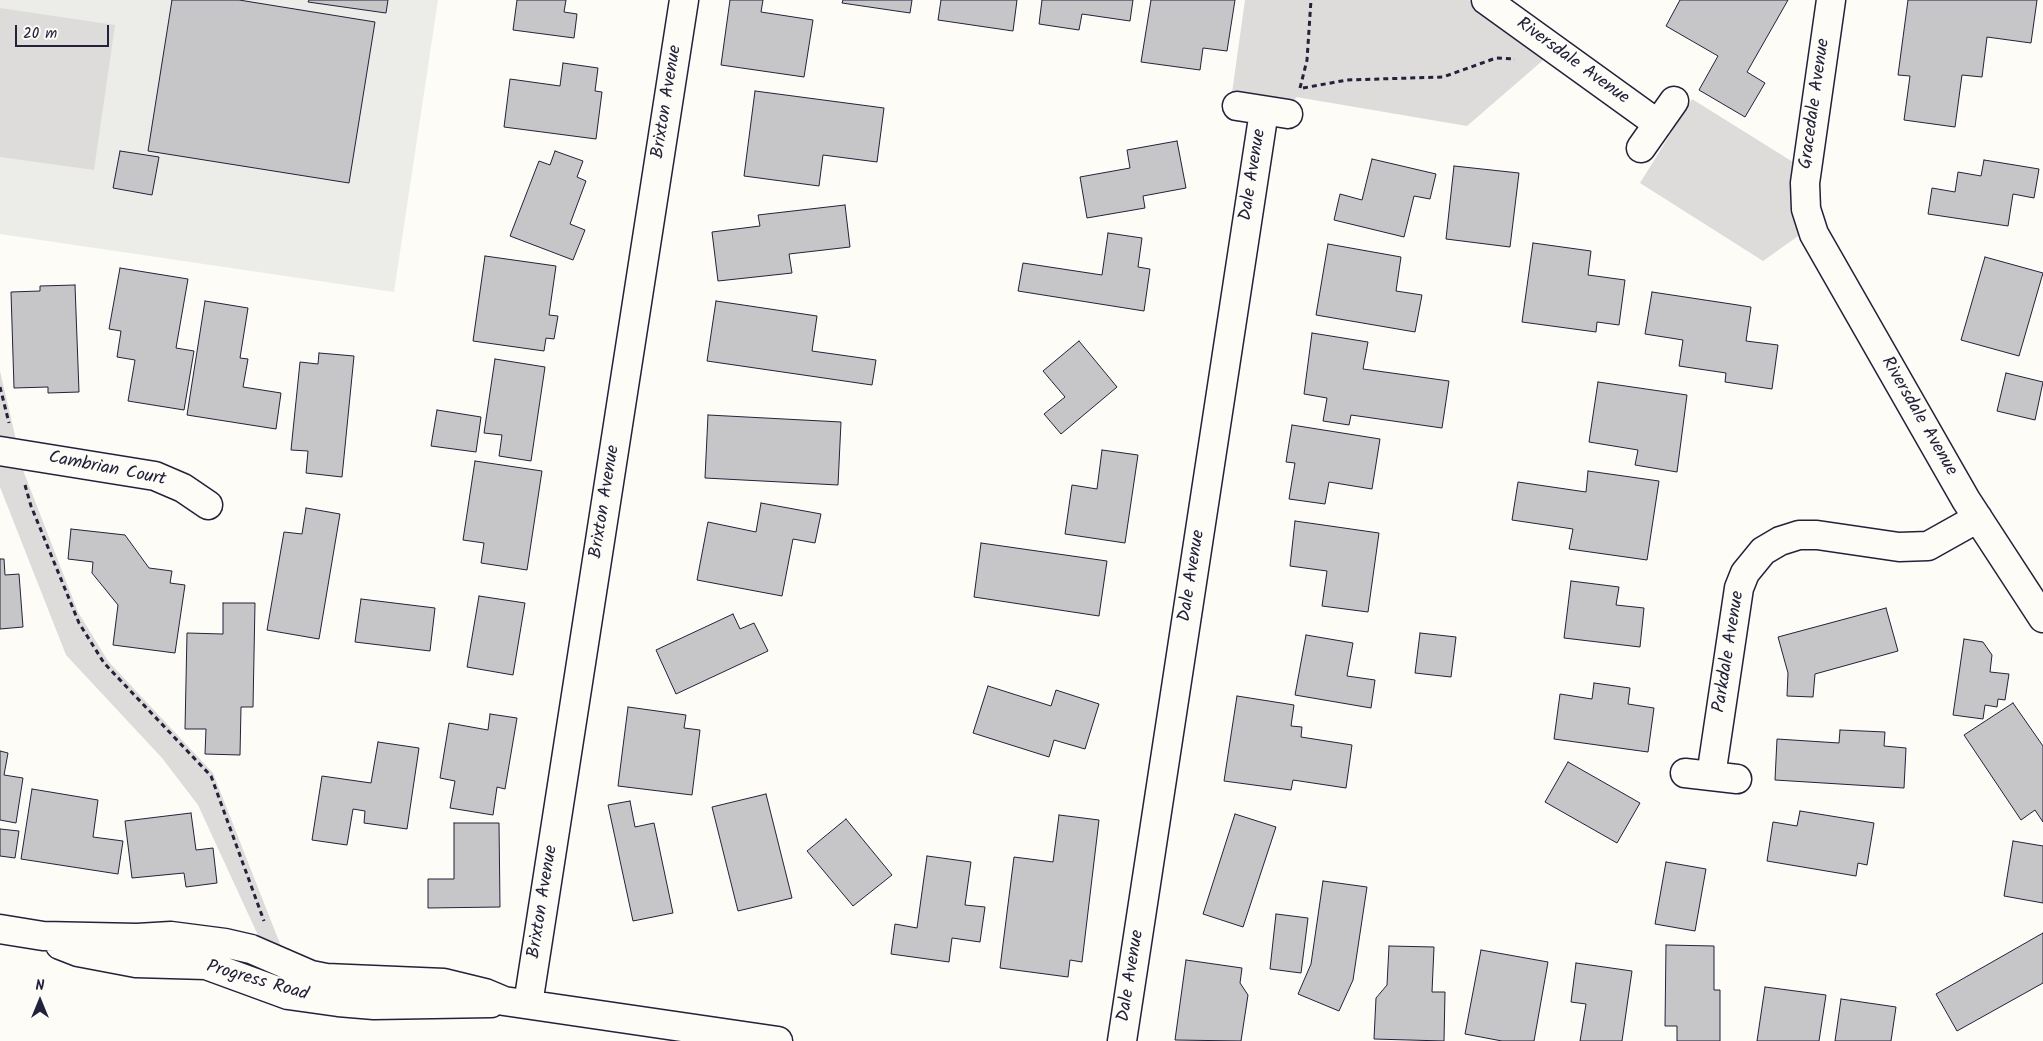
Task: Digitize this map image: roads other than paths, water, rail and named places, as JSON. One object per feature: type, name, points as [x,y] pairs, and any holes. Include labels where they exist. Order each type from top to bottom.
[{"type":"street","name":"Brixton Avenue","points":[[516,1003],[684,0]]},
{"type":"street","name":"Riversdale Avenue","points":[[1486,0],[1658,124]]},
{"type":"street","name":"Gracedale Avenue","points":[[1806,209],[1805,183],[1808,155],[1831,0]]},
{"type":"street","points":[[1641,148],[1674,101]]},
{"type":"street","name":"Dale Avenue","points":[[1122,1041],[1276,112],[1237,106]]},
{"type":"street","name":"Riversdale Avenue","points":[[1806,209],[1814,234],[1827,259],[1978,518],[2043,618]]},
{"type":"street","name":"Cambrian Court","points":[[8,453],[155,476],[183,488],[208,505]]},
{"type":"street","name":"Parkdale Avenue","points":[[1710,776],[1740,588],[1745,573],[1762,550],[1780,541],[1799,536],[1817,535],[1899,547],[1928,546],[1978,518]]},
{"type":"street","name":"Progress Road","points":[[0,929],[43,936],[137,938],[171,936],[225,943],[256,951],[311,975],[326,978],[444,983],[516,1003],[778,1041]]},
{"type":"street","name":"Progress Road","points":[[43,936],[78,952],[118,961],[161,965],[194,964],[216,968],[280,992],[330,1001],[390,1006],[516,1003]]}]
